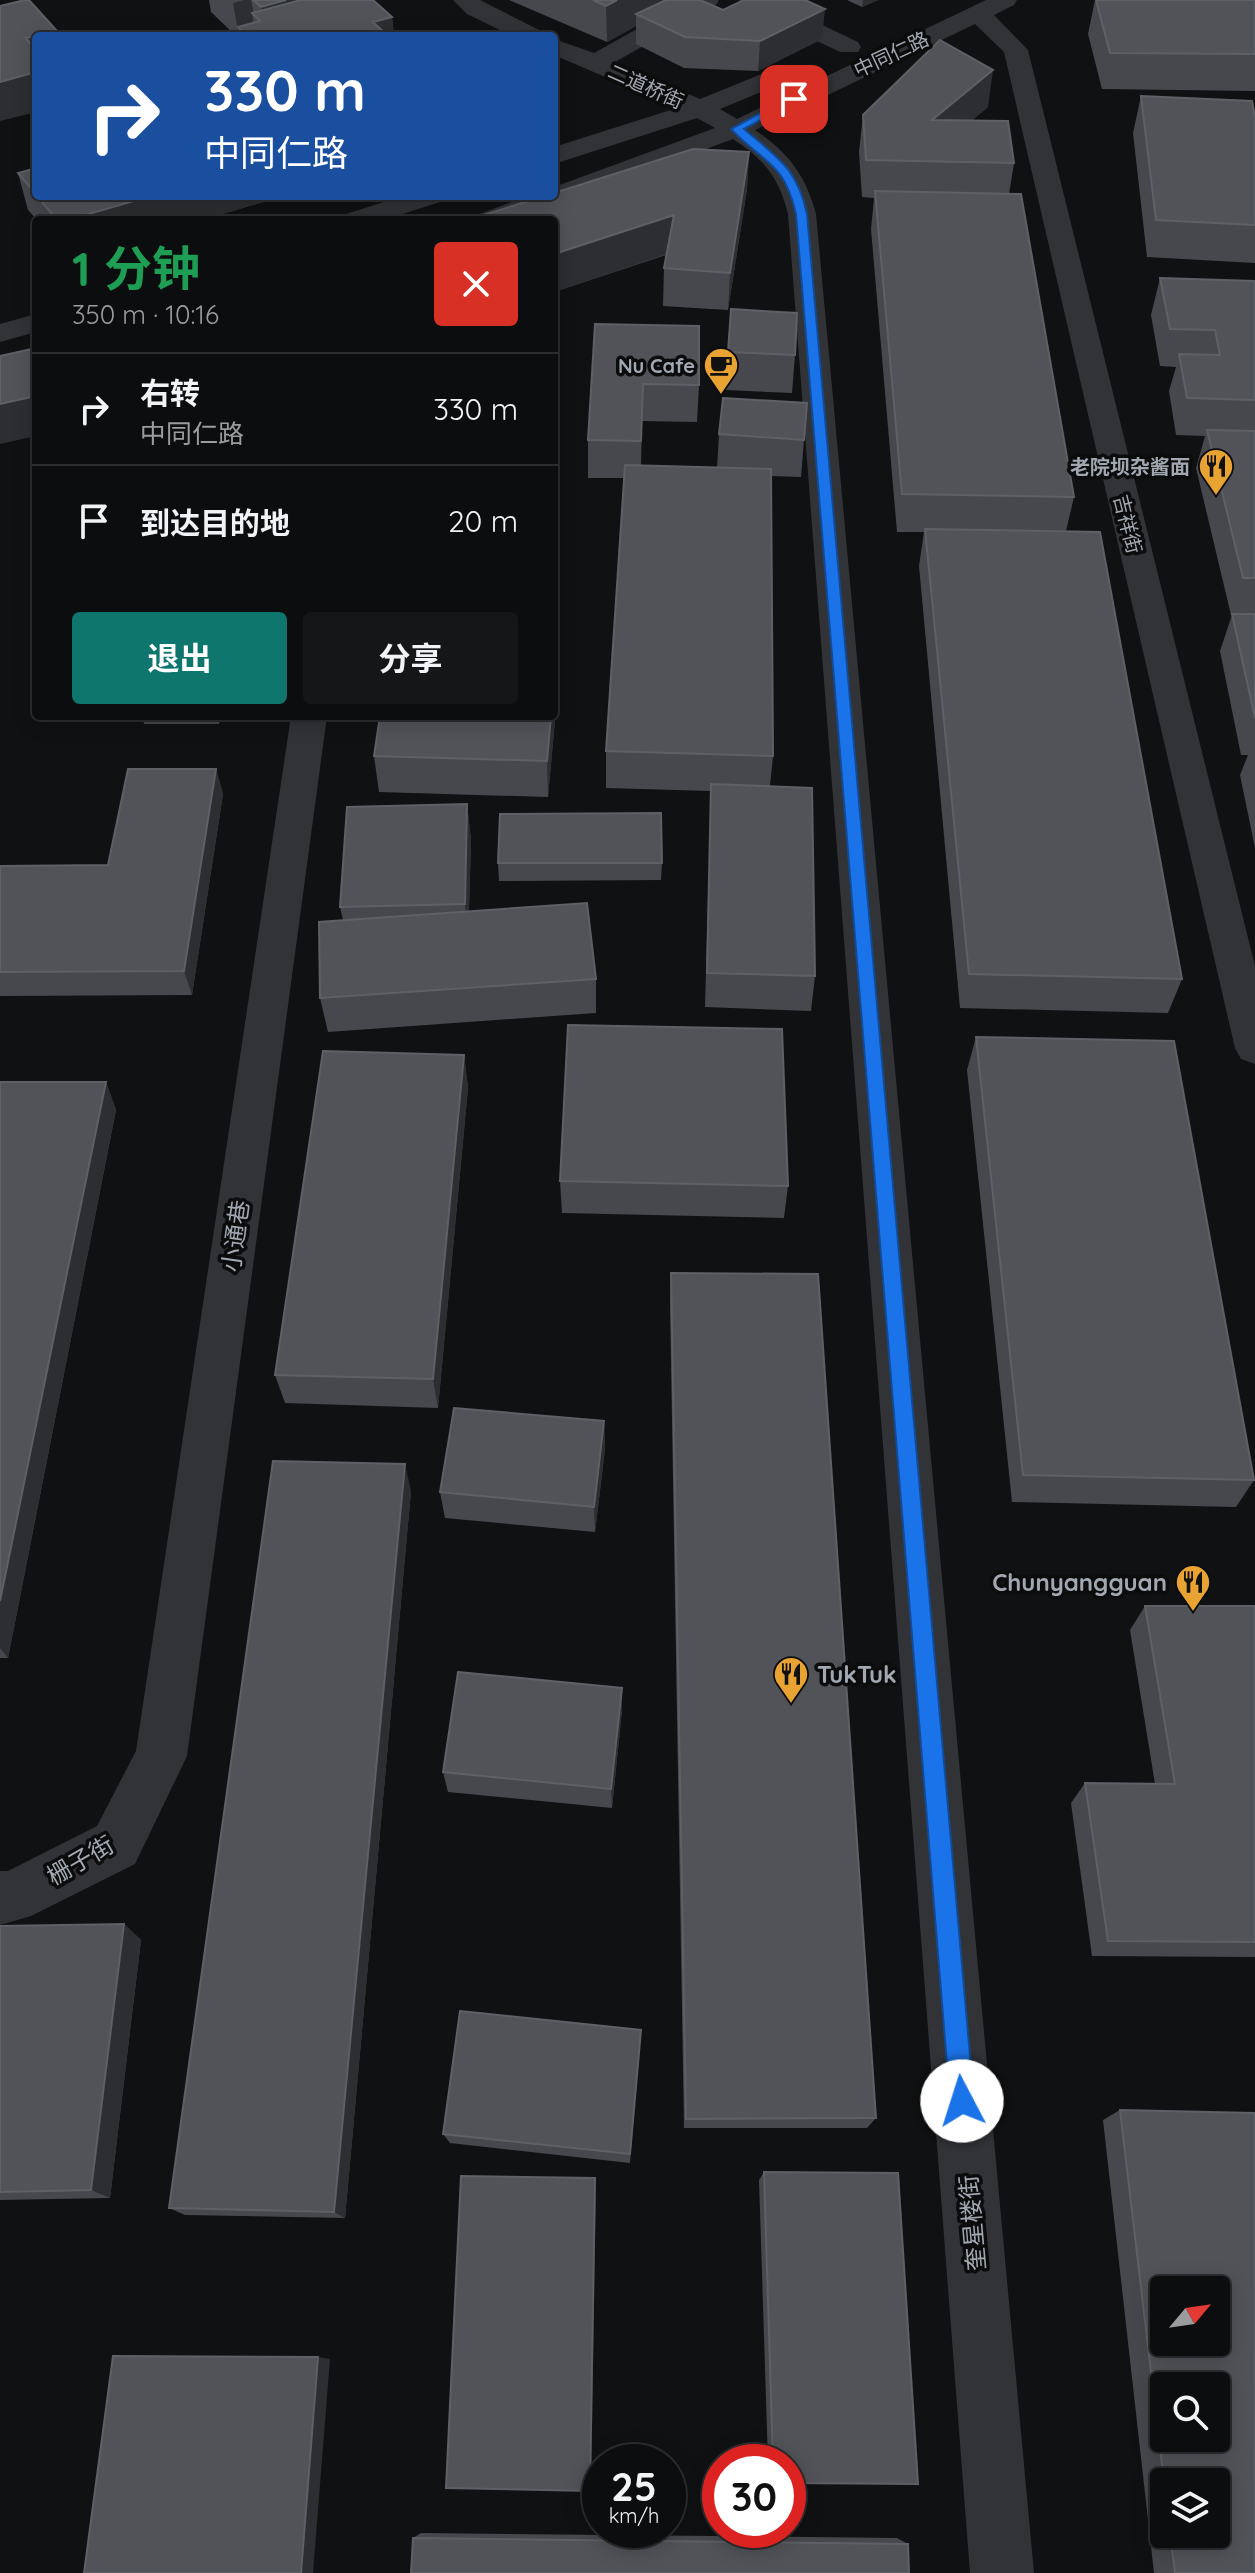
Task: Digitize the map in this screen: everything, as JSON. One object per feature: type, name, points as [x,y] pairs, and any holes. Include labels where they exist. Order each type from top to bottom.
[{"type":"street","points":[[465,0],[476,9],[524,32]]},
{"type":"street","points":[[595,63],[707,0]]},
{"type":"street","points":[[751,0],[849,47]]},
{"type":"street","points":[[558,155],[718,119],[849,47],[982,4]]},
{"type":"street","name":"中同仁路","points":[[558,190],[982,4]]},
{"type":"street","name":"吉祥街","points":[[982,4],[1016,50],[1255,1048]]},
{"type":"street","name":"二道桥街","points":[[558,48],[718,119]]},
{"type":"street","name":"奎星楼街","points":[[718,119],[779,164],[795,185],[802,214],[1002,2573]]},
{"type":"street","points":[[368,216],[418,200]]},
{"type":"street","name":"中同仁路","points":[[498,216],[534,200]]},
{"type":"street","points":[[0,333],[32,324]]},
{"type":"street","name":"小通巷","points":[[161,1756],[308,720]]},
{"type":"street","name":"栅子街","points":[[0,1898],[12,1897],[116,1845],[161,1756]]},
{"type":"building","points":[[29,0],[57,31],[32,32],[32,37],[26,38],[32,45],[32,73],[0,82],[0,6]]},
{"type":"building","points":[[253,0],[286,0],[261,7]]},
{"type":"building","points":[[301,0],[373,0],[392,17],[373,22],[384,32],[243,32],[238,27],[260,21],[252,13]]},
{"type":"building","points":[[593,0],[617,0],[606,6]]},
{"type":"building","points":[[666,0],[700,0],[723,10],[744,0],[805,0],[825,9],[760,41],[685,37],[636,14]]},
{"type":"building","points":[[1096,0],[1255,0],[1255,54],[1110,53]]},
{"type":"building","points":[[940,40],[993,70],[932,120],[1008,121],[1014,163],[866,160],[863,115]]},
{"type":"building","points":[[1141,96],[1252,101],[1255,117],[1255,225],[1156,220]]},
{"type":"building","points":[[693,149],[749,152],[730,273],[664,268],[674,215],[558,253],[558,216],[481,216],[531,200],[558,200],[558,192]]},
{"type":"building","points":[[32,169],[32,189],[18,173]]},
{"type":"building","points":[[875,191],[1021,194],[1074,497],[902,494]]},
{"type":"building","points":[[40,200],[137,200],[82,216],[54,216]]},
{"type":"building","points":[[1160,278],[1255,281],[1255,400],[1187,398],[1179,354],[1220,355],[1215,330],[1170,329]]},
{"type":"building","points":[[731,309],[797,313],[795,355],[728,352]]},
{"type":"building","points":[[595,324],[699,326],[699,385],[643,384],[641,441],[588,440]]},
{"type":"building","points":[[32,349],[32,397],[0,404],[0,356]]},
{"type":"building","points":[[723,398],[807,403],[804,440],[719,434]]},
{"type":"building","points":[[1207,430],[1255,431],[1255,578],[1243,578]]},
{"type":"building","points":[[625,465],[771,469],[773,756],[606,751]]},
{"type":"building","points":[[925,529],[1100,532],[1182,979],[969,974]]},
{"type":"building","points":[[1232,614],[1255,614],[1255,718]]},
{"type":"building","points":[[379,720],[551,720],[547,761],[374,756]]},
{"type":"building","points":[[128,769],[216,769],[184,971],[0,972],[0,866],[108,865]]},
{"type":"building","points":[[711,784],[812,788],[815,976],[707,973]]},
{"type":"building","points":[[467,804],[465,904],[340,907],[347,807]]},
{"type":"building","points":[[661,813],[662,863],[498,863],[500,814]]},
{"type":"building","points":[[587,903],[596,979],[320,998],[319,922]]},
{"type":"building","points":[[568,1025],[782,1029],[788,1186],[560,1181]]},
{"type":"building","points":[[976,1037],[1174,1041],[1254,1480],[1023,1475]]},
{"type":"building","points":[[323,1051],[464,1055],[433,1379],[275,1375]]},
{"type":"building","points":[[0,1082],[106,1082],[0,1601]]},
{"type":"building","points":[[671,1273],[818,1274],[876,2118],[686,2119]]},
{"type":"building","points":[[454,1408],[604,1421],[594,1507],[440,1492]]},
{"type":"building","points":[[273,1461],[405,1464],[334,2212],[169,2208]]},
{"type":"building","points":[[1145,1606],[1255,1606],[1255,1942],[1108,1941],[1085,1783],[1175,1784]]},
{"type":"building","points":[[458,1672],[622,1688],[611,1789],[443,1772]]},
{"type":"building","points":[[124,1924],[91,2190],[0,2192],[0,1926]]},
{"type":"building","points":[[460,2011],[641,2030],[630,2154],[443,2134]]},
{"type":"building","points":[[1120,2110],[1255,2113],[1255,2573],[1175,2573],[1172,2548],[1230,2548],[1230,2468],[1162,2468],[1160,2452],[1230,2452],[1230,2372],[1151,2372]]},
{"type":"building","points":[[764,2172],[898,2173],[918,2484],[806,2483],[806,2444],[772,2444]]},
{"type":"building","points":[[461,2176],[595,2178],[591,2444],[582,2444],[582,2491],[446,2488]]},
{"type":"building","points":[[113,2356],[318,2357],[301,2573],[84,2573]]},
{"type":"building","points":[[413,2538],[582,2540],[582,2548],[686,2548],[686,2541],[702,2542],[702,2548],[806,2548],[806,2543],[908,2544],[909,2573],[411,2573]]},
{"type":"place","name":"Nu Cafe","points":[[721,396]]},
{"type":"place","name":"老院坝杂酱面","points":[[1216,497]]},
{"type":"place","name":"Chunyangguan","points":[[1193,1613]]},
{"type":"place","name":"TukTuk","points":[[791,1705]]},
{"type":"route","points":[[794,99],[737,129],[779,164],[795,185],[802,214],[962,2101]]}]
